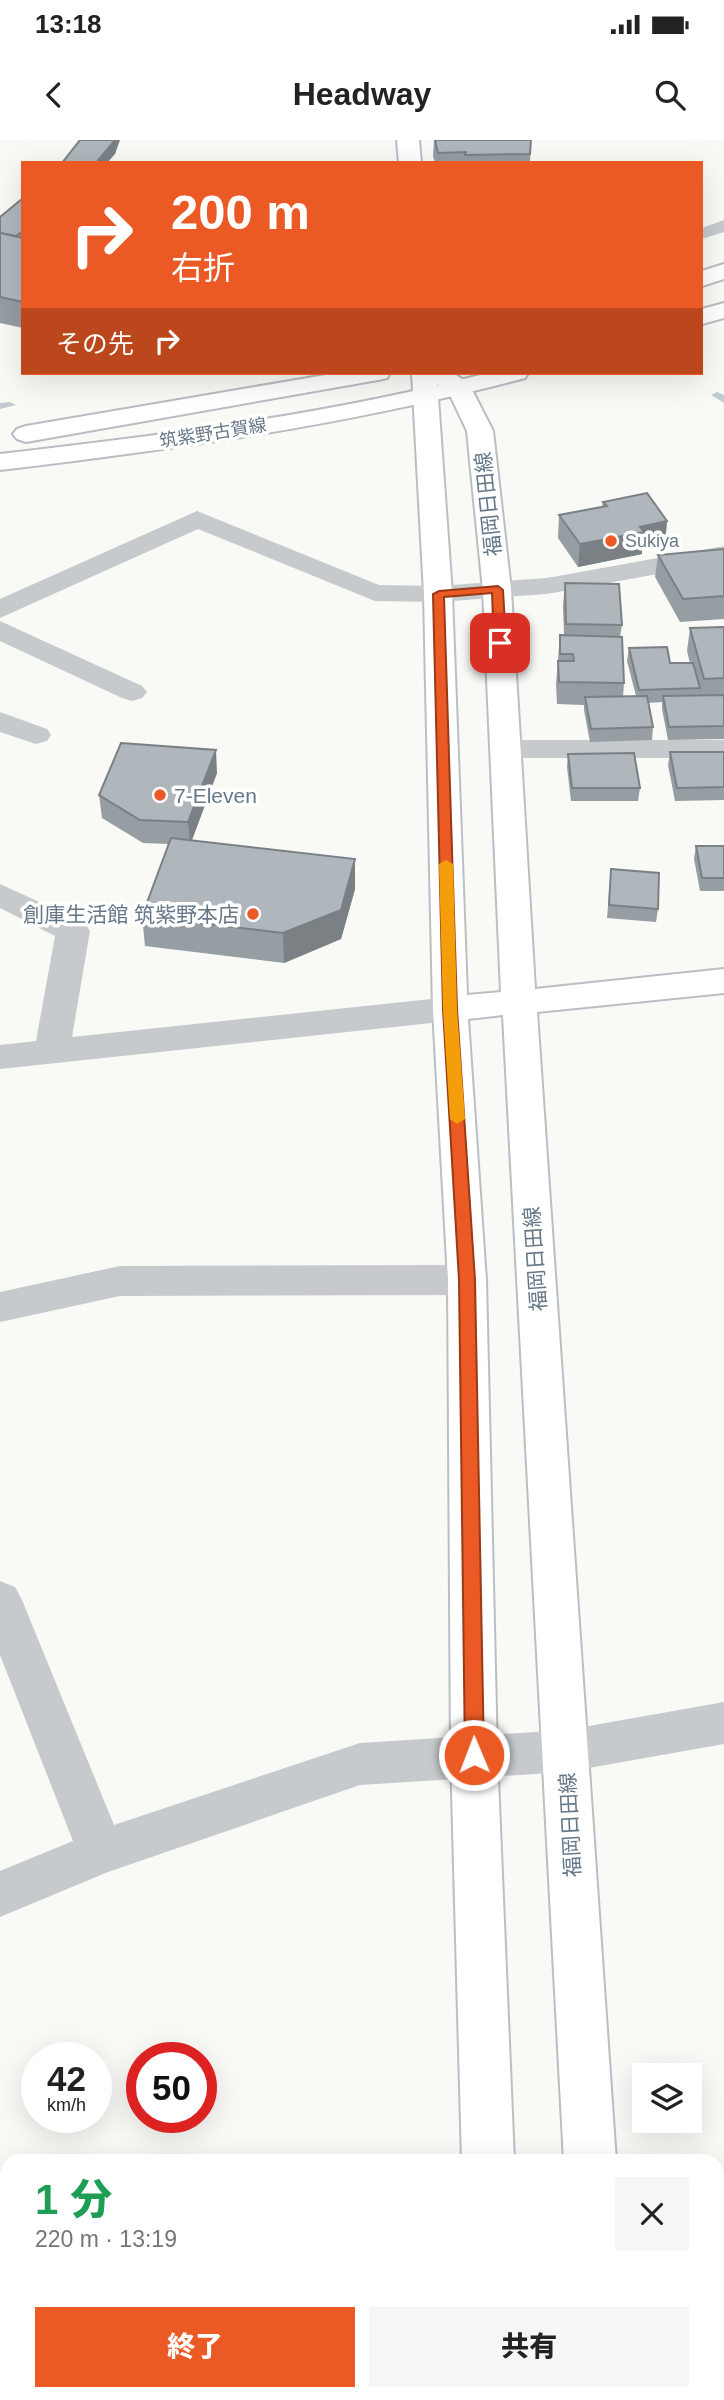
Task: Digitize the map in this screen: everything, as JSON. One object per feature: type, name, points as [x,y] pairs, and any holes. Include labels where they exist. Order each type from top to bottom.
[{"type":"main road","points":[[408,140],[410,161]]},
{"type":"main road","points":[[703,279],[724,271]]},
{"type":"main road","points":[[703,317],[724,310]]},
{"type":"main road","name":"筑紫野古賀線","points":[[0,438],[366,375]]},
{"type":"main road","name":"筑紫野古賀線","points":[[0,462],[132,446],[429,380],[460,389],[509,375]]},
{"type":"main road","points":[[429,380],[439,594],[450,1009],[467,1280],[474,1755],[488,2154]]},
{"type":"main road","name":"福岡日田線","points":[[460,389],[480,431],[498,590],[519,1002],[590,2154]]},
{"type":"main road","points":[[450,1009],[724,981]]},
{"type":"street","points":[[0,610],[197,519],[375,593],[439,594],[547,586],[724,554]]},
{"type":"street","points":[[0,630],[131,692]]},
{"type":"street","points":[[0,721],[36,735]]},
{"type":"street","points":[[506,749],[724,749]]},
{"type":"street","points":[[0,895],[73,931],[52,1052]]},
{"type":"street","points":[[0,1057],[450,1009]]},
{"type":"street","points":[[0,1307],[120,1281],[467,1280]]},
{"type":"street","points":[[1,1604],[102,1852]]},
{"type":"street","points":[[0,1894],[102,1852],[360,1764],[566,1751],[724,1723]]},
{"type":"lane","points":[[703,234],[724,225]]},
{"type":"building","points":[[80,140],[115,140],[98,161],[64,161]]},
{"type":"building","points":[[435,140],[531,140],[530,154],[438,153]]},
{"type":"building","points":[[21,200],[21,232],[16,236],[0,233],[0,217]]},
{"type":"building","points":[[0,233],[21,238],[21,302],[0,297]]},
{"type":"building","points":[[647,493],[667,521],[640,527],[644,532],[580,544],[559,515],[607,506],[603,502]]},
{"type":"building","points":[[724,549],[724,596],[683,599],[658,555]]},
{"type":"building","points":[[565,583],[619,584],[622,625],[566,624]]},
{"type":"building","points":[[724,627],[724,678],[704,679],[690,628]]},
{"type":"building","points":[[560,635],[622,637],[624,683],[559,682],[558,661],[574,661],[573,654],[560,654]]},
{"type":"building","points":[[667,647],[670,663],[693,663],[700,688],[639,690],[629,648]]},
{"type":"building","points":[[724,695],[724,726],[669,727],[663,696]]},
{"type":"building","points":[[647,696],[653,727],[591,729],[585,697]]},
{"type":"building","name":"7-Eleven","points":[[121,743],[216,750],[188,822],[140,820],[99,795]]},
{"type":"building","points":[[670,752],[724,752],[724,787],[677,788]]},
{"type":"building","points":[[634,753],[640,788],[572,788],[568,754]]},
{"type":"building","points":[[171,838],[355,859],[341,910],[283,933],[142,916]]},
{"type":"building","points":[[696,846],[724,846],[724,878],[702,878]]},
{"type":"building","points":[[611,869],[659,873],[658,909],[609,905]]},
{"type":"waterway","points":[[717,395],[724,400]]},
{"type":"waterway","points":[[0,406],[10,405]]},
{"type":"slow traffic","points":[[446,864],[450,1009],[457,1119]]},
{"type":"place","name":"Sukiya","points":[[611,541]]},
{"type":"place","name":"7-Eleven","points":[[160,795]]},
{"type":"place","name":"創庫生活館 筑紫野本店","points":[[253,914]]},
{"type":"route","points":[[474,1755],[467,1280],[450,1009],[439,594],[498,590],[500,643]]}]
